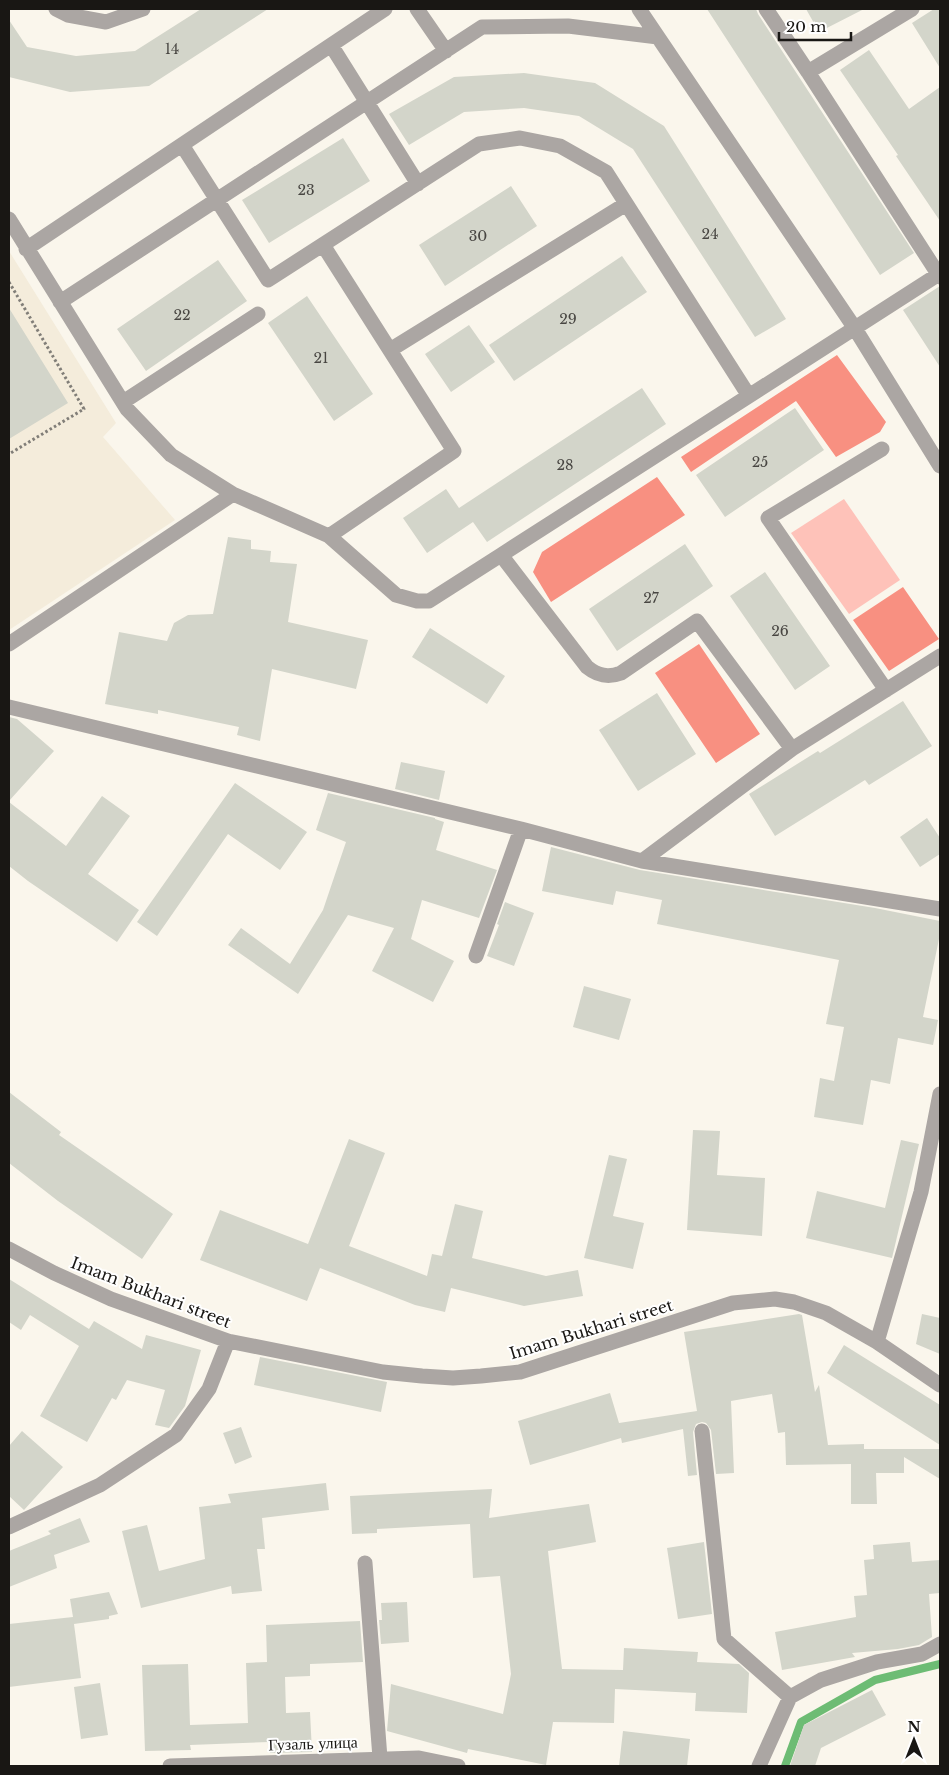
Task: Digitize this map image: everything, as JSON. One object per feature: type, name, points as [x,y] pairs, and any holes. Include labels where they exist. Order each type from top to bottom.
[{"type":"street","points":[[56,9],[68,15],[106,22],[143,9]]},
{"type":"street","points":[[26,249],[385,9]]},
{"type":"street","points":[[417,9],[446,50]]},
{"type":"street","points":[[640,9],[854,327],[940,466]]},
{"type":"street","points":[[9,219],[127,409],[171,455],[233,494],[329,536],[396,595],[417,601],[429,601],[750,396],[854,327],[939,276],[766,9]]},
{"type":"street","points":[[808,72],[912,9]]},
{"type":"street","points":[[60,302],[482,27],[568,26],[658,37]]},
{"type":"street","points":[[331,44],[418,184]]},
{"type":"street","points":[[182,145],[268,280],[479,144],[520,138],[560,146],[606,172],[750,396]]},
{"type":"street","points":[[390,350],[626,204]]},
{"type":"street","points":[[323,245],[454,451],[329,536]]},
{"type":"street","points":[[123,402],[258,314]]},
{"type":"street","points":[[882,449],[768,518],[886,690]]},
{"type":"street","points":[[9,644],[233,494]]},
{"type":"street","points":[[501,555],[587,667],[594,673],[613,676],[622,673],[697,621],[792,749]]},
{"type":"street","points":[[642,860],[792,749],[940,656]]},
{"type":"street","points":[[9,706],[521,829],[642,860],[940,909]]},
{"type":"street","points":[[476,956],[521,829]]},
{"type":"street","points":[[877,1342],[921,1192],[940,1094]]},
{"type":"street","name":"Imam Bukhari street","points":[[9,1249],[54,1273],[111,1299],[228,1341],[383,1372],[453,1378],[495,1375],[537,1367],[733,1303],[776,1299],[794,1302],[826,1313],[877,1342],[940,1385]]},
{"type":"street","points":[[9,1527],[100,1485],[176,1435],[209,1389],[228,1341]]},
{"type":"street","points":[[702,1431],[724,1639],[790,1696]]},
{"type":"street","points":[[365,1563],[380,1758]]},
{"type":"street","points":[[759,1766],[790,1696],[821,1680],[878,1662],[922,1654],[940,1644]]},
{"type":"street","name":"Гузаль улица","points":[[170,1766],[380,1758],[419,1758],[458,1766]]},
{"type":"path","points":[[9,282],[84,409],[9,454]]},
{"type":"shaded area","points":[[9,251],[116,423],[103,437],[175,520],[9,630]]},
{"type":"shaded area","points":[[837,355],[886,422],[880,432],[836,457],[796,401],[691,472],[681,457]]},
{"type":"shaded area","points":[[657,477],[685,515],[551,602],[533,572],[542,552]]},
{"type":"shaded area","points":[[844,499],[900,580],[849,614],[791,533]]},
{"type":"shaded area","points":[[903,587],[939,639],[889,671],[853,620]]},
{"type":"shaded area","points":[[699,644],[760,734],[716,763],[655,673]]},
{"type":"building","points":[[201,9],[268,9],[149,86],[70,92],[9,77],[9,20],[27,47],[76,56],[135,51]]},
{"type":"building","points":[[707,9],[756,9],[914,253],[880,275]]},
{"type":"building","points":[[806,9],[864,9],[819,32]]},
{"type":"building","points":[[934,9],[940,9],[940,68],[912,23]]},
{"type":"building","points":[[869,50],[909,109],[940,87],[940,221],[840,70]]},
{"type":"building","points":[[524,73],[595,83],[664,126],[786,319],[755,337],[633,149],[579,116],[524,108],[464,112],[409,145],[389,114],[454,77]]},
{"type":"building","points":[[343,138],[370,181],[269,243],[242,200]]},
{"type":"building","points":[[511,186],[537,226],[445,286],[419,245]]},
{"type":"building","points":[[622,256],[647,292],[514,381],[489,345]]},
{"type":"building","points":[[218,260],[247,301],[146,371],[117,329]]},
{"type":"building","points":[[940,286],[940,367],[903,310]]},
{"type":"building","points":[[307,296],[373,394],[334,421],[268,323]]},
{"type":"building","points":[[9,308],[68,403],[9,439]]},
{"type":"building","points":[[469,325],[495,362],[451,392],[425,354]]},
{"type":"building","points":[[642,388],[666,424],[487,542],[473,522],[427,553],[403,518],[446,489],[459,508]]},
{"type":"building","points":[[795,408],[824,450],[725,517],[696,475]]},
{"type":"building","points":[[228,537],[251,540],[251,549],[271,551],[270,562],[297,564],[288,622],[368,640],[356,689],[272,669],[260,741],[237,735],[239,727],[158,710],[158,714],[105,704],[119,632],[167,641],[174,623],[188,615],[213,614]]},
{"type":"building","points":[[685,544],[713,586],[617,651],[589,609]]},
{"type":"building","points":[[765,572],[830,666],[795,690],[730,596]]},
{"type":"building","points":[[430,628],[505,676],[487,704],[412,657]]},
{"type":"building","points":[[657,693],[696,754],[638,791],[599,730]]},
{"type":"building","points":[[903,701],[932,746],[869,785],[865,780],[775,836],[749,794],[818,751],[820,753]]},
{"type":"building","points":[[9,717],[17,719],[54,751],[9,801]]},
{"type":"building","points":[[401,762],[445,771],[439,800],[395,789]]},
{"type":"building","points":[[235,783],[307,832],[280,870],[228,834],[157,936],[137,922]]},
{"type":"building","points":[[328,793],[435,818],[444,822],[436,850],[497,870],[479,918],[422,900],[411,939],[454,961],[433,1002],[372,971],[394,928],[348,915],[298,994],[228,945],[241,928],[290,964],[323,910],[346,842],[316,830]]},
{"type":"building","points":[[102,796],[130,816],[88,874],[139,910],[117,942],[9,866],[9,802],[66,846]]},
{"type":"building","points":[[927,818],[940,838],[940,854],[920,867],[900,837]]},
{"type":"building","points":[[551,847],[640,870],[875,908],[940,921],[940,934],[923,1017],[938,1020],[933,1045],[898,1038],[890,1084],[871,1080],[863,1125],[814,1117],[820,1078],[834,1081],[844,1027],[826,1024],[839,960],[657,924],[662,900],[616,891],[613,905],[542,891]]},
{"type":"building","points":[[505,902],[534,913],[514,966],[487,956],[499,925],[497,924]]},
{"type":"building","points":[[584,986],[631,999],[619,1040],[573,1027]]},
{"type":"building","points":[[9,1092],[61,1132],[59,1135],[173,1214],[142,1259],[58,1201],[9,1163]]},
{"type":"building","points":[[693,1130],[720,1131],[717,1175],[765,1178],[762,1236],[687,1230]]},
{"type":"building","points":[[349,1139],[385,1153],[349,1246],[427,1276],[432,1254],[442,1256],[455,1204],[483,1211],[472,1258],[546,1276],[578,1270],[583,1296],[524,1306],[451,1288],[445,1312],[415,1305],[320,1268],[307,1301],[200,1260],[220,1210],[308,1244]]},
{"type":"building","points":[[901,1140],[919,1144],[892,1258],[806,1238],[817,1191],[885,1208]]},
{"type":"building","points":[[609,1155],[627,1159],[613,1216],[644,1223],[633,1269],[584,1258]]},
{"type":"building","points":[[9,1279],[89,1329],[94,1321],[142,1349],[146,1335],[201,1350],[185,1406],[169,1428],[155,1425],[165,1390],[127,1380],[116,1400],[112,1398],[87,1442],[40,1416],[79,1346],[30,1315],[21,1330],[9,1322]]},
{"type":"building","points":[[922,1314],[940,1318],[940,1354],[916,1344]]},
{"type":"building","points":[[802,1315],[815,1392],[819,1385],[828,1445],[864,1444],[864,1449],[940,1449],[940,1479],[904,1457],[904,1473],[876,1473],[877,1504],[851,1504],[851,1464],[786,1465],[785,1432],[778,1433],[772,1394],[731,1401],[734,1473],[716,1474],[711,1430],[706,1423],[702,1422],[696,1424],[693,1432],[697,1475],[688,1476],[683,1429],[622,1443],[621,1438],[530,1465],[518,1421],[610,1393],[619,1423],[697,1411],[684,1332]]},
{"type":"building","points":[[844,1345],[940,1405],[940,1445],[827,1373]]},
{"type":"building","points":[[260,1357],[387,1382],[381,1412],[254,1385]]},
{"type":"building","points":[[241,1427],[252,1457],[235,1464],[223,1433]]},
{"type":"building","points":[[22,1431],[63,1467],[24,1510],[9,1496],[9,1446]]},
{"type":"building","points":[[326,1483],[329,1510],[262,1518],[265,1549],[257,1549],[262,1591],[232,1594],[231,1586],[141,1608],[122,1531],[147,1525],[159,1571],[205,1559],[199,1507],[231,1503],[228,1494]]},
{"type":"building","points":[[492,1489],[489,1518],[589,1504],[596,1542],[548,1551],[562,1669],[623,1670],[624,1648],[698,1652],[697,1662],[739,1664],[749,1673],[747,1713],[695,1711],[696,1693],[615,1689],[614,1723],[553,1722],[546,1765],[468,1749],[467,1753],[387,1731],[391,1684],[503,1714],[511,1674],[500,1576],[473,1578],[470,1524],[377,1529],[377,1533],[352,1534],[350,1496]]},
{"type":"building","points":[[80,1518],[90,1542],[54,1555],[57,1568],[9,1587],[9,1551],[51,1534],[48,1531]]},
{"type":"building","points":[[704,1542],[712,1614],[678,1619],[667,1548]]},
{"type":"building","points":[[910,1542],[912,1562],[940,1560],[940,1593],[929,1594],[932,1637],[919,1645],[852,1653],[855,1657],[782,1670],[775,1632],[856,1617],[854,1596],[867,1595],[864,1560],[874,1559],[873,1545]]},
{"type":"building","points":[[109,1592],[118,1614],[109,1616],[109,1619],[74,1624],[81,1678],[9,1687],[9,1624],[73,1617],[70,1599]]},
{"type":"building","points":[[407,1602],[409,1642],[381,1644],[379,1620],[382,1620],[381,1603]]},
{"type":"building","points":[[360,1621],[363,1662],[310,1664],[310,1676],[285,1677],[286,1713],[310,1712],[312,1752],[270,1753],[269,1742],[190,1745],[191,1750],[145,1751],[142,1665],[188,1664],[190,1725],[248,1723],[246,1663],[267,1662],[266,1625]]},
{"type":"building","points":[[100,1683],[108,1735],[81,1739],[74,1687]]},
{"type":"building","points":[[872,1690],[886,1715],[821,1748],[815,1766],[790,1766],[804,1725]]},
{"type":"building","points":[[623,1731],[690,1739],[687,1766],[619,1766]]},
{"type":"waterway","points":[[785,1766],[801,1722],[875,1680],[940,1664]]}]
